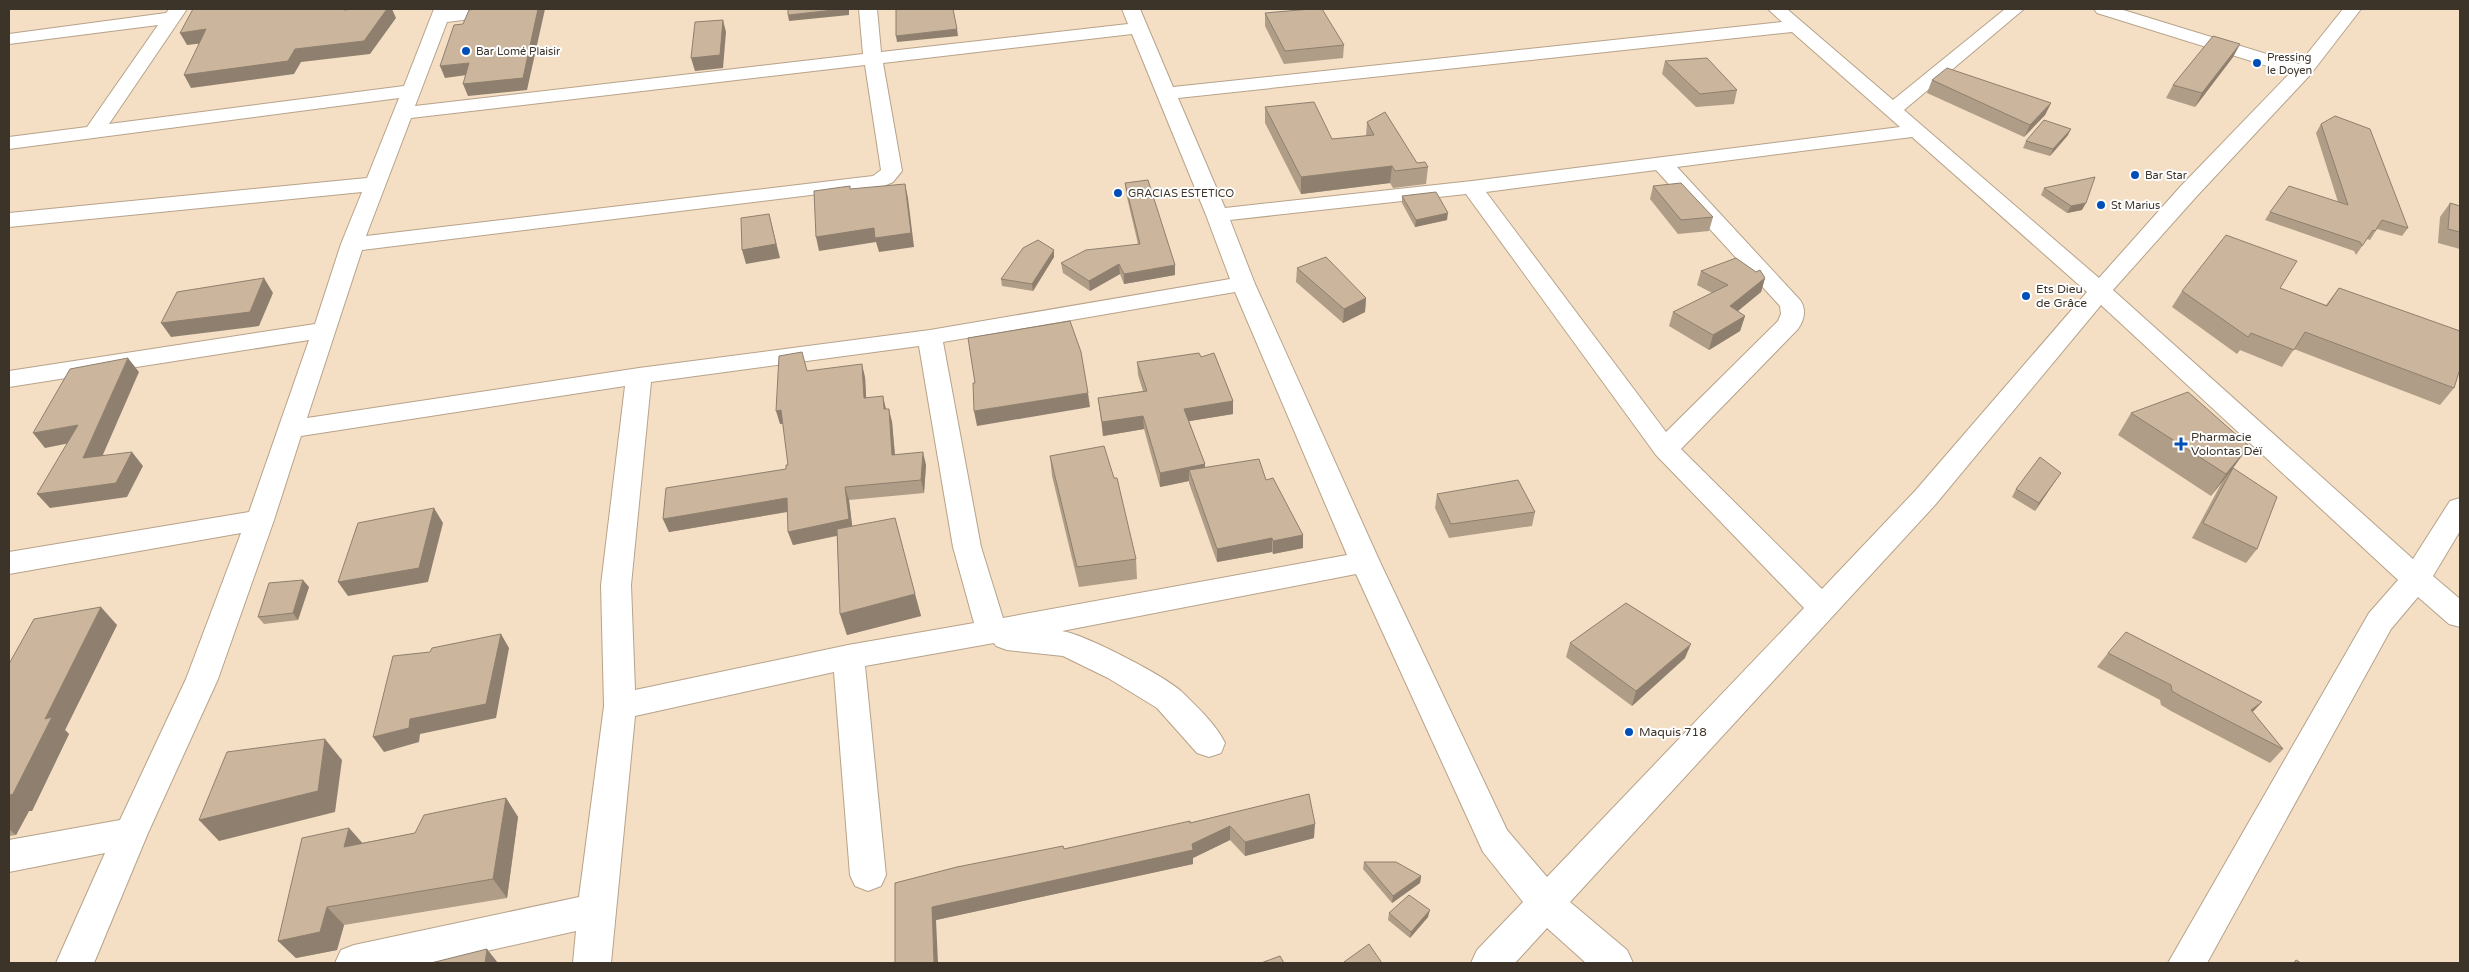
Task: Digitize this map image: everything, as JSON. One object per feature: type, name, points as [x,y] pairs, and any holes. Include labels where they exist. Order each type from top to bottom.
[{"type":"street","points":[[75,963],[131,832],[202,679],[260,520],[325,330],[352,244],[441,13],[512,9]]},
{"type":"street","points":[[352,244],[877,182],[886,178],[892,171],[873,59],[868,9]]},
{"type":"street","points":[[1777,9],[2100,291],[2416,579],[2460,616]]},
{"type":"street","points":[[1892,110],[2015,9]]},
{"type":"street","points":[[2103,9],[2303,71]]},
{"type":"street","points":[[1490,963],[1545,902],[1647,796],[1821,607],[1925,498],[2100,291],[2233,142],[2303,71],[2352,9]]},
{"type":"street","points":[[94,130],[174,13]]},
{"type":"street","points":[[9,39],[174,13]]},
{"type":"street","points":[[9,143],[94,130],[873,59],[1135,19],[1217,215],[1243,284],[1366,562],[1496,841],[1545,902],[1579,935],[1614,963]]},
{"type":"street","points":[[1166,94],[1796,26]]},
{"type":"street","points":[[1217,215],[1472,187],[1916,131]]},
{"type":"street","points":[[1661,163],[1792,305],[1793,314],[1789,324],[1665,449]]},
{"type":"street","points":[[9,220],[374,184]]},
{"type":"street","points":[[1472,187],[1665,449],[1821,607]]},
{"type":"street","points":[[290,429],[639,376],[930,337],[1243,284]]},
{"type":"street","points":[[9,379],[325,330]]},
{"type":"street","points":[[930,337],[983,633]]},
{"type":"street","points":[[592,963],[596,910],[620,706],[616,586],[639,376]]},
{"type":"street","points":[[2187,963],[2380,621],[2416,579],[2460,508]]},
{"type":"street","points":[[9,563],[260,520]]},
{"type":"street","points":[[620,706],[848,657],[1106,612],[1366,562]]},
{"type":"street","points":[[983,633],[1068,644],[1118,669],[1168,699],[1209,743]]},
{"type":"street","points":[[848,657],[868,874]]},
{"type":"street","points":[[9,856],[131,832]]},
{"type":"street","points":[[354,963],[596,910]]},
{"type":"building","points":[[193,9],[387,9],[364,41],[295,49],[288,61],[184,75],[206,29],[180,33]]},
{"type":"building","points":[[538,9],[523,78],[463,84],[469,63],[440,66],[454,25],[463,24],[469,10]]},
{"type":"building","points":[[788,9],[843,9],[788,15]]},
{"type":"building","points":[[896,9],[953,9],[957,29],[896,36]]},
{"type":"building","points":[[1322,9],[1344,45],[1285,51],[1265,13]]},
{"type":"building","points":[[723,20],[720,55],[691,58],[695,22]]},
{"type":"building","points":[[2213,36],[2240,44],[2202,93],[2173,85]]},
{"type":"building","points":[[1707,58],[1737,90],[1700,94],[1665,61]]},
{"type":"building","points":[[1947,68],[2051,103],[2030,125],[1932,80]]},
{"type":"building","points":[[1314,102],[1332,139],[1374,135],[1367,122],[1385,112],[1417,163],[1425,162],[1428,167],[1395,171],[1392,166],[1301,177],[1265,107]]},
{"type":"building","points":[[2335,116],[2370,129],[2408,228],[2382,220],[2362,246],[2360,242],[2270,212],[2289,186],[2348,205],[2321,124]]},
{"type":"building","points":[[2044,120],[2071,129],[2053,149],[2026,141]]},
{"type":"building","points":[[2095,177],[2086,203],[2071,206],[2044,188]]},
{"type":"building","points":[[1148,180],[1175,265],[1124,274],[1119,264],[1089,281],[1061,263],[1086,250],[1140,244],[1125,183]]},
{"type":"building","points":[[1681,183],[1713,217],[1681,220],[1653,186]]},
{"type":"building","points":[[905,184],[911,233],[875,238],[874,228],[816,237],[814,191],[850,186],[850,189]]},
{"type":"building","points":[[1436,192],[1448,213],[1416,220],[1402,196]]},
{"type":"building","points":[[2450,203],[2460,206],[2460,232],[2448,229]]},
{"type":"building","points":[[769,214],[776,244],[742,250],[741,218]]},
{"type":"building","points":[[2226,235],[2297,261],[2280,288],[2327,306],[2339,288],[2460,331],[2460,369],[2454,388],[2305,332],[2294,350],[2251,333],[2248,337],[2182,291]]},
{"type":"building","points":[[1038,240],[1054,250],[1032,284],[1001,279],[1023,248]]},
{"type":"building","points":[[1326,257],[1366,298],[1344,309],[1297,268]]},
{"type":"building","points":[[1736,258],[1756,272],[1760,270],[1765,278],[1730,306],[1745,316],[1713,335],[1673,312],[1728,285],[1701,271]]},
{"type":"building","points":[[264,278],[250,312],[161,323],[177,292]]},
{"type":"building","points":[[1070,321],[1081,352],[1088,393],[974,411],[973,383],[975,383],[968,338]]},
{"type":"building","points":[[802,352],[807,371],[862,364],[864,398],[883,396],[884,409],[889,409],[892,455],[923,452],[921,480],[845,487],[849,519],[788,532],[787,498],[663,519],[666,488],[786,469],[786,465],[788,465],[781,410],[776,411],[779,356]]},
{"type":"building","points":[[1199,353],[1201,357],[1214,353],[1233,401],[1184,409],[1205,464],[1160,473],[1143,416],[1102,422],[1098,398],[1147,391],[1137,362]]},
{"type":"building","points":[[128,358],[83,458],[132,452],[116,483],[37,494],[78,425],[33,433],[70,369]]},
{"type":"building","points":[[2188,392],[2249,446],[2226,474],[2131,413]]},
{"type":"building","points":[[1104,446],[1114,478],[1117,478],[1136,559],[1077,567],[1050,456]]},
{"type":"building","points":[[2040,457],[2061,473],[2039,503],[2016,489]]},
{"type":"building","points":[[1259,459],[1266,480],[1273,478],[1303,535],[1273,541],[1272,538],[1217,549],[1189,470]]},
{"type":"building","points":[[2233,468],[2277,497],[2257,549],[2203,523]]},
{"type":"building","points":[[1518,480],[1535,512],[1451,524],[1437,494]]},
{"type":"building","points":[[434,508],[419,568],[338,582],[358,523]]},
{"type":"building","points":[[895,518],[915,594],[840,614],[837,529]]},
{"type":"building","points":[[303,580],[293,613],[258,617],[269,583]]},
{"type":"building","points":[[1626,603],[1691,644],[1636,691],[1570,643]]},
{"type":"building","points":[[101,607],[45,719],[52,717],[13,794],[9,797],[9,664],[34,619]]},
{"type":"building","points":[[2126,632],[2262,702],[2251,710],[2283,749],[2182,697],[2172,691],[2171,685],[2108,653]]},
{"type":"building","points":[[501,634],[486,704],[410,719],[409,728],[373,737],[393,656],[430,652],[432,648]]},
{"type":"building","points":[[325,739],[318,791],[199,820],[227,752]]},
{"type":"building","points":[[1309,794],[1315,824],[1245,842],[1230,826],[1192,844],[1193,850],[932,907],[934,963],[895,963],[895,883],[957,867],[1063,846],[1064,849],[1190,821],[1190,823]]},
{"type":"building","points":[[506,798],[493,879],[327,907],[320,932],[278,941],[302,838],[349,828],[344,847],[415,833],[424,815]]},
{"type":"building","points":[[1364,862],[1396,862],[1421,876],[1393,896]]},
{"type":"building","points":[[1409,895],[1430,910],[1411,932],[1389,913]]},
{"type":"building","points":[[1369,944],[1382,963],[1344,962]]},
{"type":"building","points":[[487,949],[485,963],[431,963]]},
{"type":"building","points":[[1280,956],[1284,963],[1261,963]]},
{"type":"place","name":"Bar Lomé Plaisir","points":[[466,51]]},
{"type":"place","name":"Pressing le Doyen","points":[[2257,63]]},
{"type":"place","name":"Bar Star","points":[[2135,175]]},
{"type":"place","name":"GRACIAS ESTETICO","points":[[1118,193]]},
{"type":"place","name":"St Marius","points":[[2101,205]]},
{"type":"place","name":"Ets Dieu de Grâce","points":[[2026,296]]},
{"type":"place","name":"Pharmacie Volontas Déï","points":[[2181,444]]},
{"type":"place","name":"Maquis 718","points":[[1629,732]]}]
